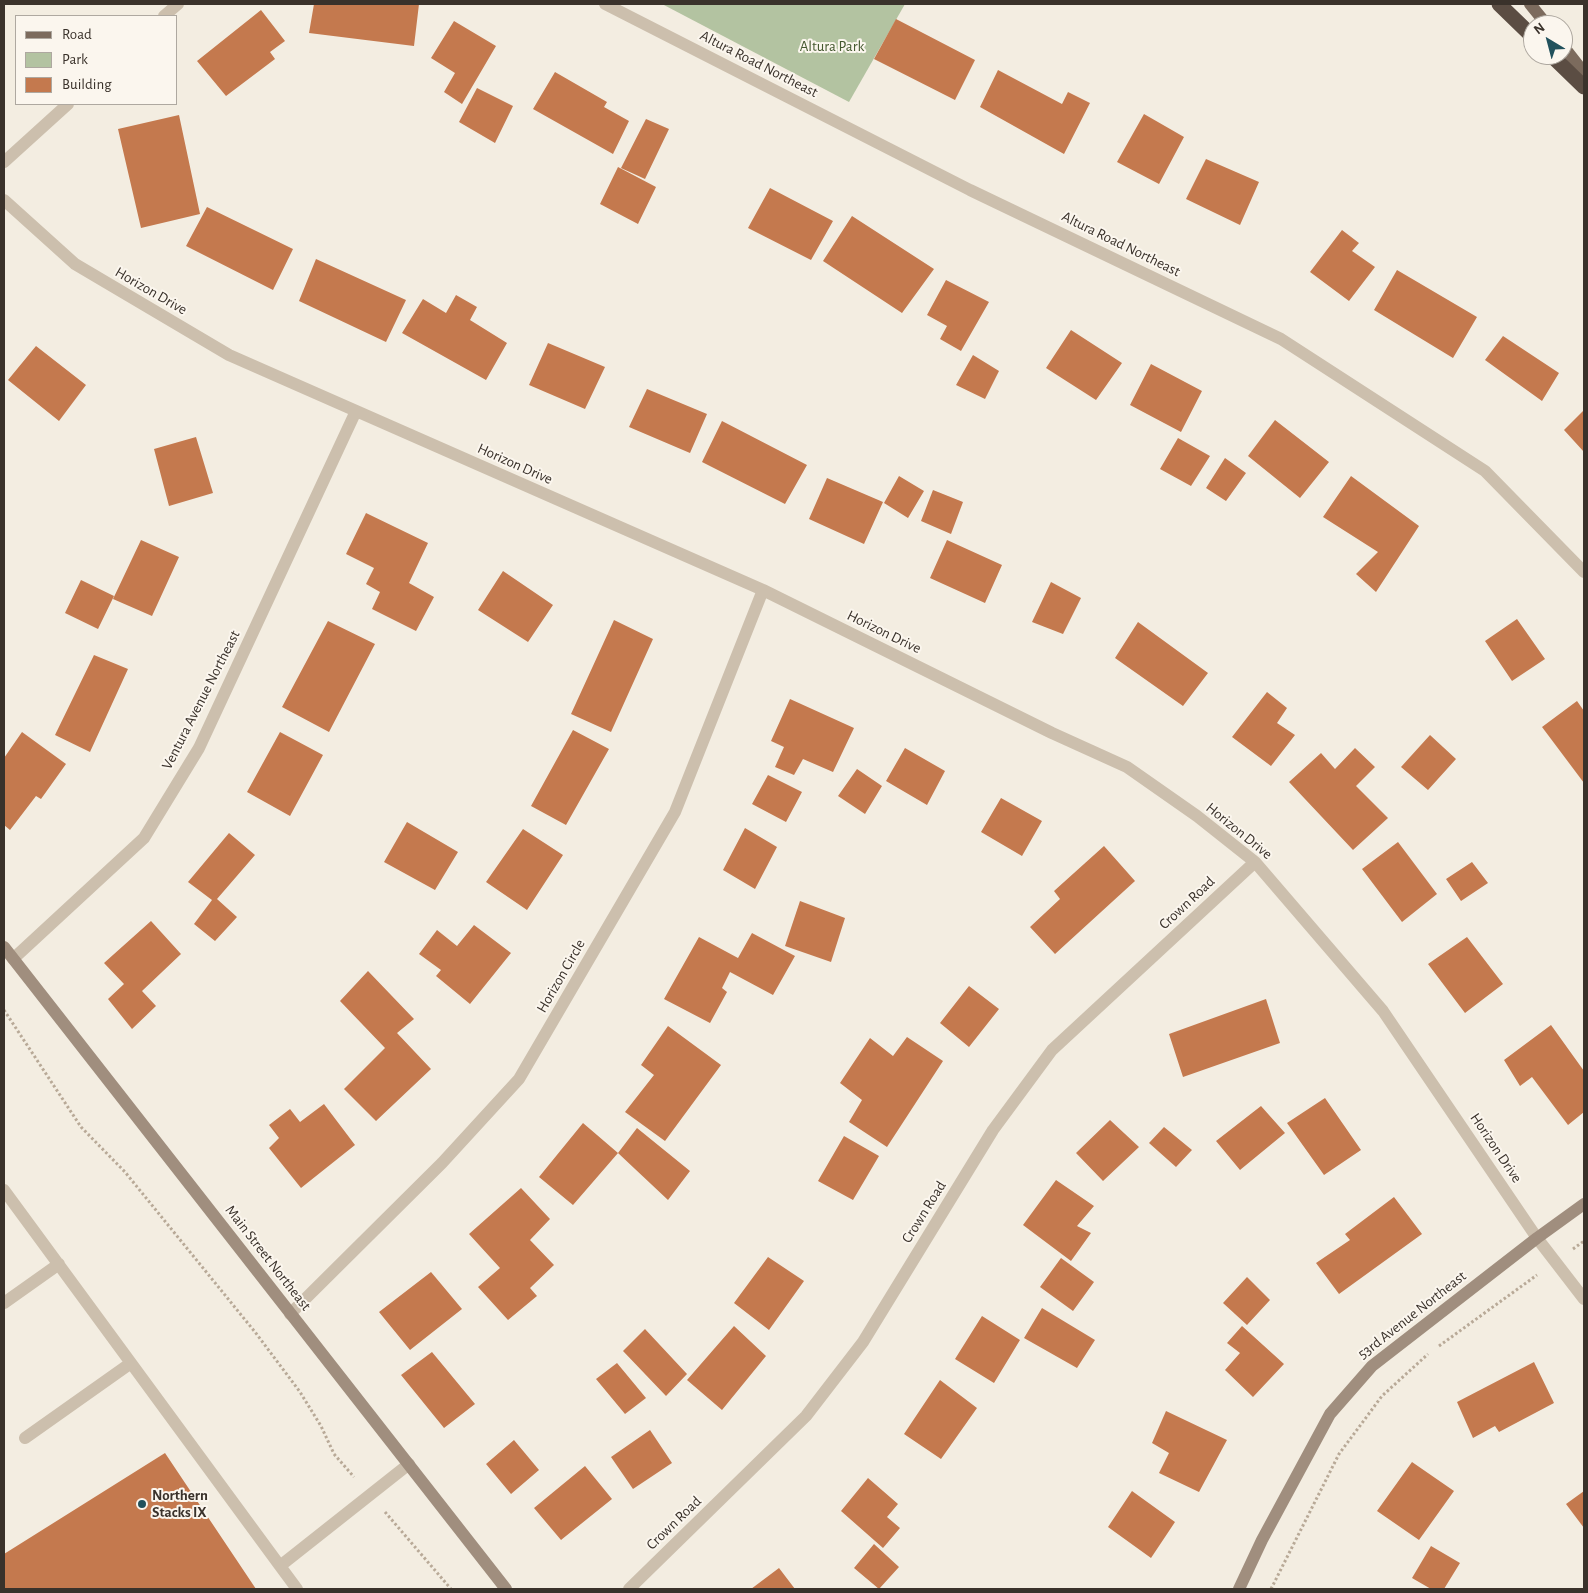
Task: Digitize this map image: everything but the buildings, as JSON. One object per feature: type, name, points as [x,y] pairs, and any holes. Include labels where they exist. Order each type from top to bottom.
[{"type":"highway","points":[[1499,4],[1523,27]]},
{"type":"highway","points":[[1561,65],[1584,88]]},
{"type":"main road","points":[[1530,4],[1539,15]]},
{"type":"main road","points":[[1573,59],[1584,73]]},
{"type":"street","points":[[165,15],[178,4]]},
{"type":"street","name":"Altura Road Northeast","points":[[605,4],[970,190],[1281,339],[1485,471],[1584,572]]},
{"type":"street","points":[[4,162],[67,105]]},
{"type":"street","name":"Horizon Drive","points":[[4,200],[74,264],[229,355],[763,590],[1052,733],[1126,767],[1197,816],[1255,862],[1383,1011],[1537,1238],[1584,1299]]},
{"type":"street","name":"Ventura Avenue Northeast","points":[[13,959],[144,838],[199,748],[356,411]]},
{"type":"street","name":"Horizon Circle","points":[[290,1314],[442,1163],[519,1079],[676,812],[763,590]]},
{"type":"street","name":"Crown Road","points":[[629,1589],[806,1416],[862,1342],[993,1130],[1052,1050],[1255,862]]},
{"type":"street","name":"Main Street Northeast","points":[[4,947],[506,1589]]},
{"type":"street","points":[[4,1190],[297,1589]]},
{"type":"street","name":"53rd Avenue Northeast","points":[[1239,1589],[1262,1540],[1330,1414],[1372,1366],[1537,1238],[1584,1204]]},
{"type":"street","points":[[4,1303],[59,1264]]},
{"type":"street","points":[[25,1438],[131,1363]]},
{"type":"street","points":[[280,1566],[409,1464]]},
{"type":"path","points":[[4,1010],[81,1127],[125,1172],[255,1332],[300,1392],[334,1454],[451,1589]]},
{"type":"path","points":[[1439,1346],[1584,1241]]},
{"type":"path","points":[[1272,1589],[1339,1454],[1382,1396],[1431,1352]]},
{"type":"green space","name":"Altura Park","points":[[662,4],[905,4],[849,102]]},
{"type":"place","name":"Northern Stacks IX","points":[[142,1504]]}]
